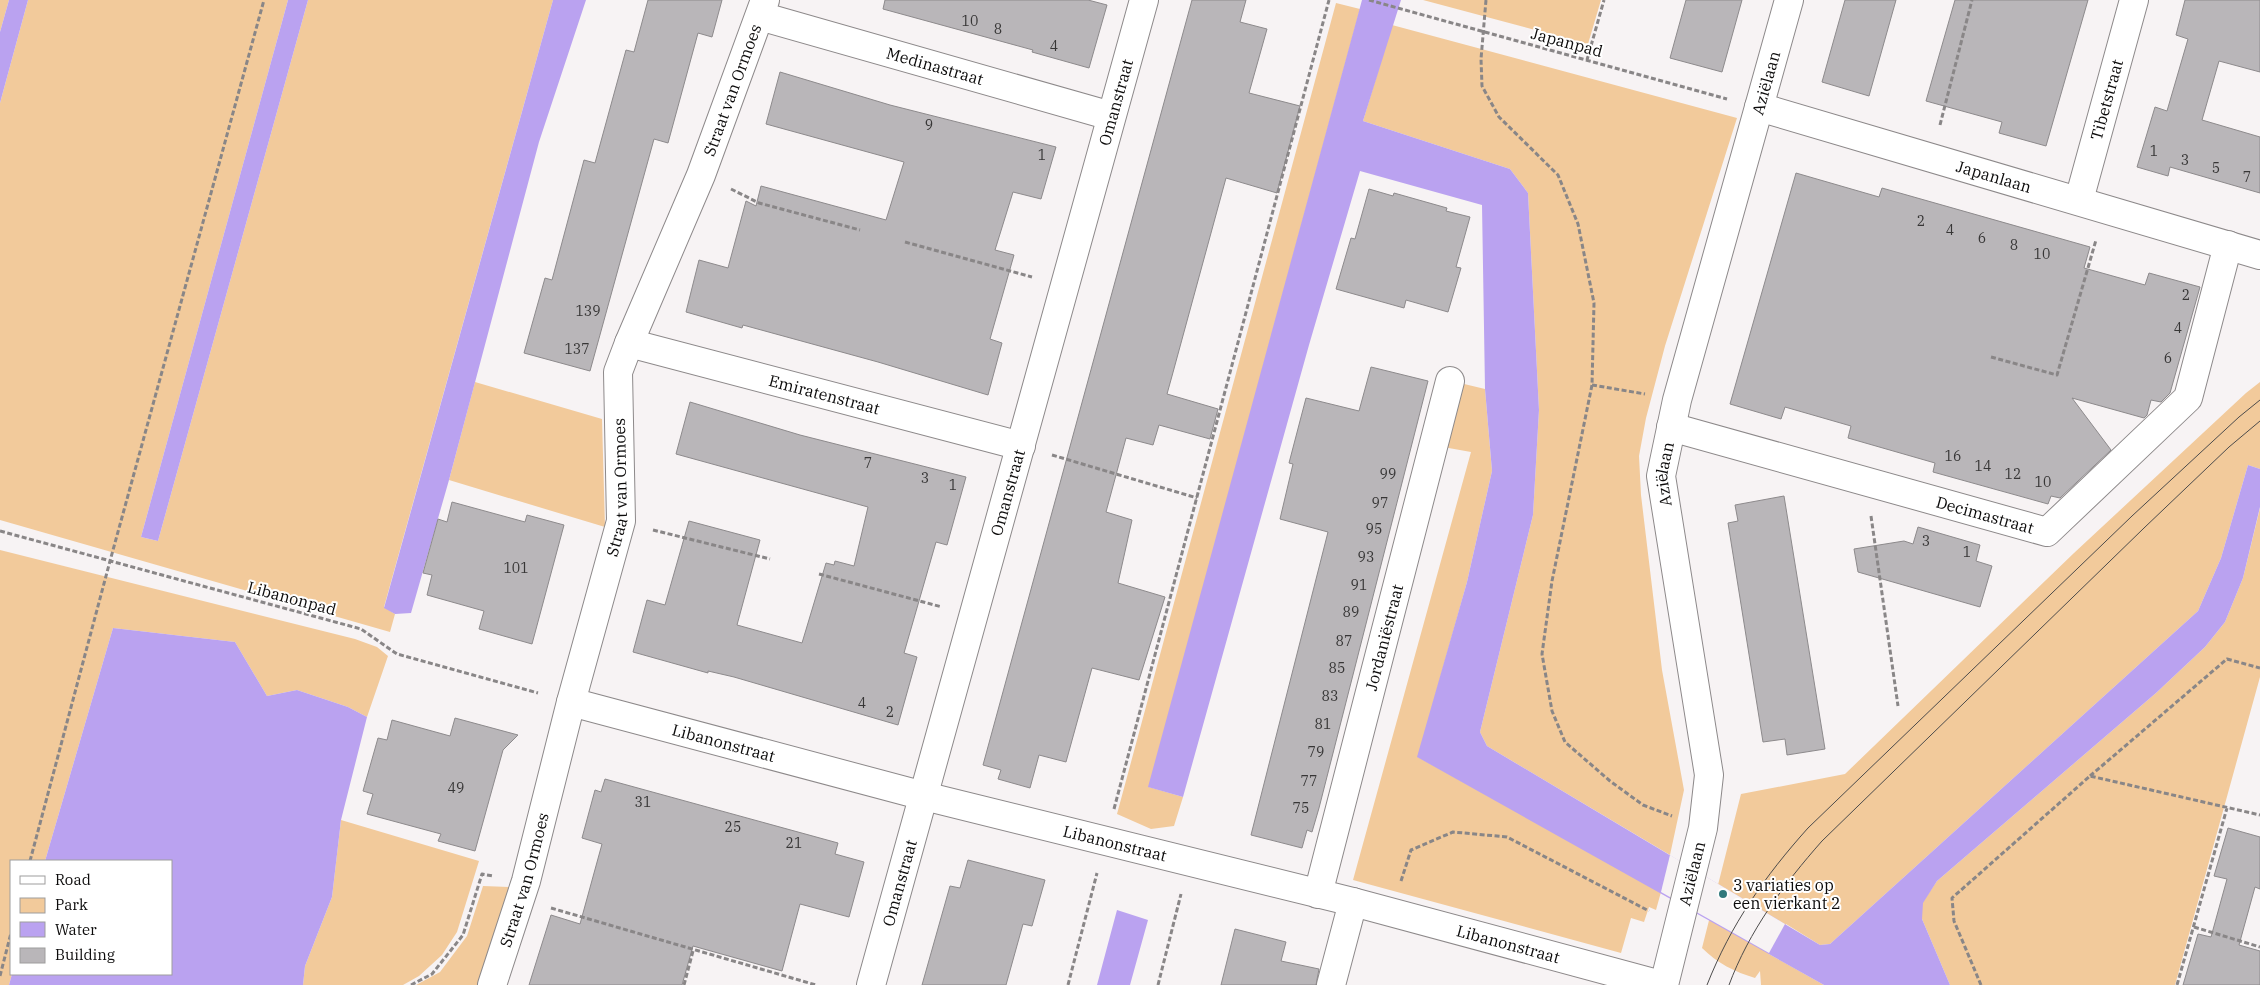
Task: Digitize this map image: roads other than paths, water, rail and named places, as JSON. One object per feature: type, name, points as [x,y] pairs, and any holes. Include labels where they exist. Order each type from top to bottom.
[{"type":"street","name":"Omanstraat","points":[[871,985],[1144,0]]},
{"type":"street","name":"Aziëlaan","points":[[1663,985],[1703,828],[1709,775],[1661,476],[1677,400],[1789,0]]},
{"type":"street","name":"Tibetstraat","points":[[2079,200],[2134,0]]},
{"type":"street","name":"Medinastraat","points":[[762,8],[1111,116]]},
{"type":"street","name":"Straat van Ormoes","points":[[492,985],[523,890],[570,702],[621,521],[618,372],[701,175],[762,8]]},
{"type":"street","name":"Japanlaan","points":[[1759,107],[2260,255]]},
{"type":"street","name":"Decimastraat","points":[[1671,427],[2047,532],[2188,398],[2228,245]]},
{"type":"street","name":"Emiratenstraat","points":[[629,343],[1021,446]]},
{"type":"street","name":"Jordaniëstraat","points":[[1318,894],[1450,381]]},
{"type":"street","name":"Libanonstraat","points":[[570,702],[924,796],[1353,902],[1663,985]]},
{"type":"street","points":[[1330,985],[1353,902]]},
{"type":"water","points":[[9,0],[28,0],[0,103],[0,32]]},
{"type":"water","points":[[288,0],[308,0],[158,541],[141,537]]},
{"type":"water","points":[[553,0],[586,0],[539,142],[449,480],[411,613],[395,614],[384,608]]},
{"type":"water","points":[[1362,0],[1401,0],[1363,121],[1510,169],[1528,193],[1539,410],[1533,515],[1480,732],[1487,746],[1820,945],[1830,944],[2198,611],[2221,558],[2248,465],[2260,469],[2260,507],[2243,578],[2225,622],[2205,647],[2156,693],[1937,881],[1923,903],[1922,919],[1950,985],[1824,985],[1417,757],[1467,582],[1492,471],[1485,389],[1482,205],[1360,171],[1309,345],[1183,797],[1148,787]]},
{"type":"water","points":[[113,628],[235,642],[267,696],[297,690],[348,707],[367,717],[341,820],[332,897],[305,966],[303,985],[9,985],[12,975],[172,975],[172,860],[45,860]]},
{"type":"water","points":[[1117,910],[1148,920],[1130,985],[1097,985]]},
{"type":"tram line","points":[[1707,985],[1727,941],[1750,902],[1777,864],[1808,828],[2132,516],[2239,417],[2260,400]]},
{"type":"tram line","points":[[1729,985],[1757,927],[1781,891],[1822,841],[2144,528],[2229,447],[2260,421]]},
{"type":"place","name":"3 variaties op een vierkant 2","points":[[1723,894]]}]
